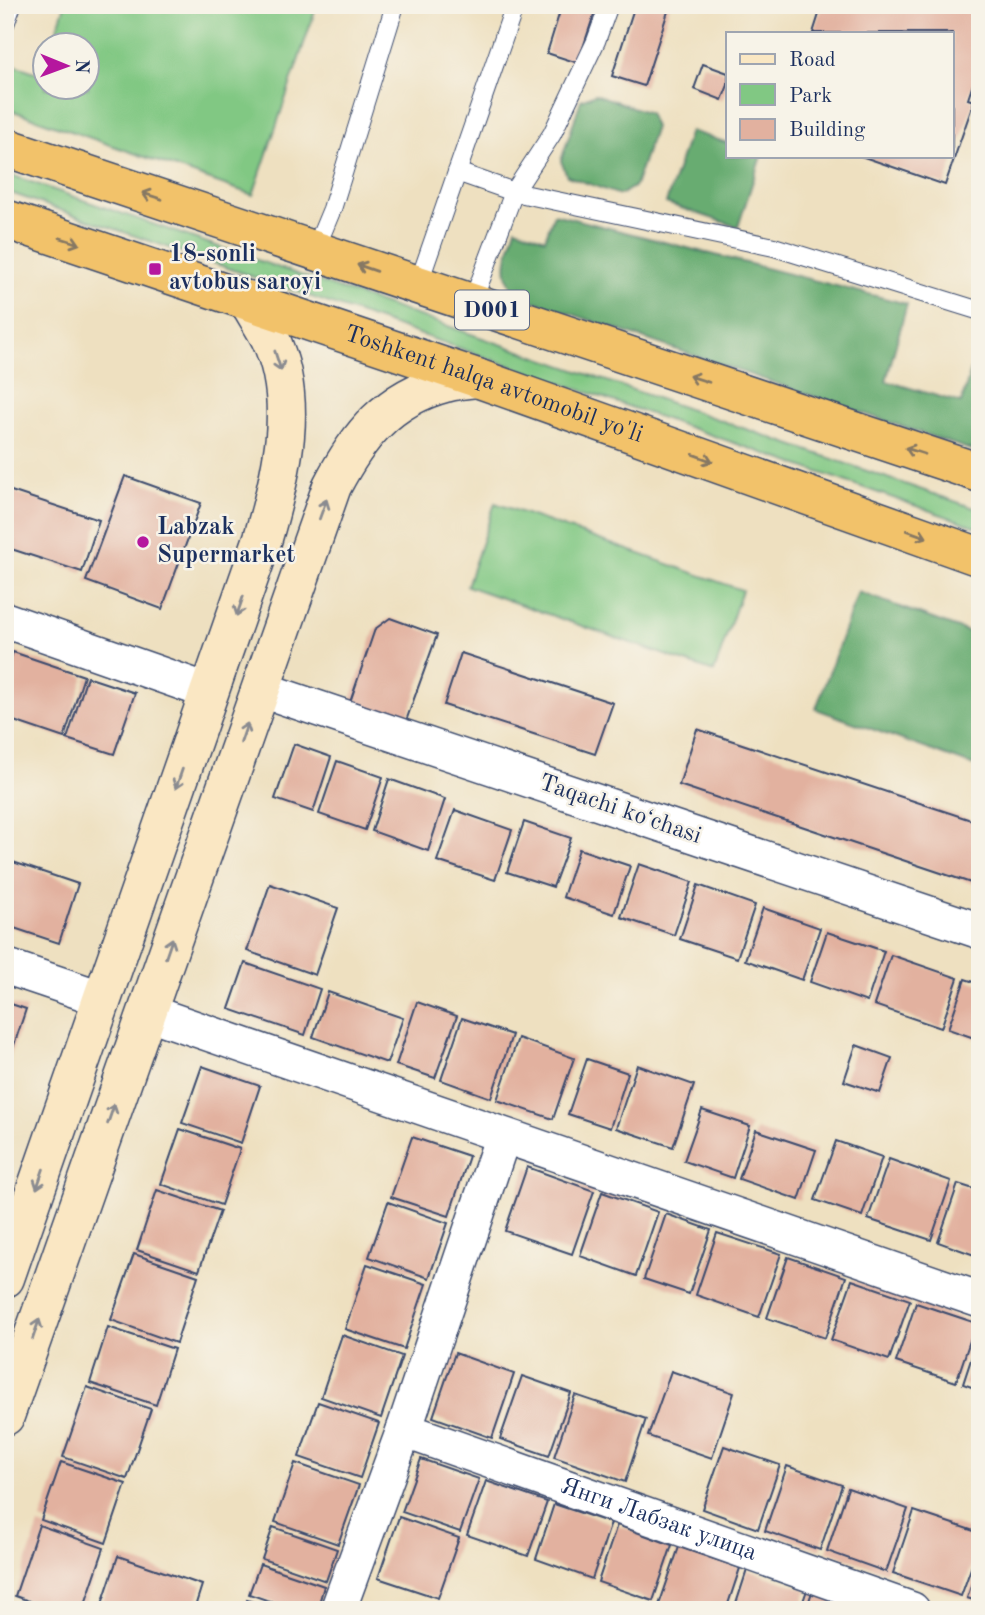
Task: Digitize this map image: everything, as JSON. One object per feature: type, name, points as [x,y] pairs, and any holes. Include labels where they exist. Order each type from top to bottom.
[{"type":"highway","name":"D001","points":[[5,147],[980,473]]},
{"type":"highway","name":"Toshkent halqa avtomobil yo'li","points":[[5,219],[477,378],[980,556]]},
{"type":"main road","points":[[5,1278],[273,504],[285,434],[286,400],[280,368],[270,338],[248,300]]},
{"type":"main road","points":[[5,1416],[332,486],[346,457],[378,419],[418,392],[446,383],[477,378]]},
{"type":"main road","points":[[263,538],[308,553]]},
{"type":"street","points":[[5,620],[210,692]]},
{"type":"street","name":"Taqachi koʻchasi","points":[[260,689],[980,930]]},
{"type":"street","points":[[5,965],[103,999]]},
{"type":"street","points":[[147,1012],[980,1300]]},
{"type":"street","points":[[338,1610],[404,1430],[503,1136]]},
{"type":"street","name":"Янги Лабзак улица","points":[[404,1430],[912,1610]]},
{"type":"lane","points":[[5,24],[12,5]]},
{"type":"lane","points":[[315,250],[332,209],[395,5]]},
{"type":"lane","points":[[418,285],[514,5]]},
{"type":"lane","points":[[472,303],[514,192],[552,134],[596,41],[608,5]]},
{"type":"lane","points":[[457,172],[514,192],[774,247],[980,312]]},
{"type":"green space","points":[[65,5],[317,5],[253,195],[5,108],[5,62],[32,71],[32,102],[102,102],[102,32],[56,32]]},
{"type":"green space","points":[[595,94],[649,113],[655,127],[635,186],[620,195],[567,176],[561,161],[581,100]]},
{"type":"green space","points":[[690,131],[726,142],[726,158],[760,158],[738,227],[666,203]]},
{"type":"green space","points":[[5,173],[980,510],[980,528],[5,191]]},
{"type":"green space","points":[[554,214],[907,304],[886,381],[961,403],[980,340],[980,453],[516,295],[506,270],[516,228],[545,239]]},
{"type":"green space","points":[[495,503],[742,590],[714,672],[467,586]]},
{"type":"green space","points":[[858,592],[980,636],[980,768],[816,709]]},
{"type":"building","points":[[562,5],[597,5],[578,63],[547,53]]},
{"type":"building","points":[[635,5],[670,5],[644,86],[612,76]]},
{"type":"building","points":[[822,5],[980,5],[980,63],[968,99],[974,101],[945,185],[867,158],[954,158],[954,32],[813,32]]},
{"type":"building","points":[[703,64],[726,72],[726,90],[722,100],[694,89]]},
{"type":"building","points":[[125,476],[201,503],[162,609],[86,581]]},
{"type":"building","points":[[5,489],[99,520],[82,572],[5,547]]},
{"type":"building","points":[[390,618],[437,635],[402,732],[347,711],[375,629]]},
{"type":"building","points":[[13,652],[84,676],[64,738],[5,718],[5,675]]},
{"type":"building","points":[[461,653],[613,703],[595,754],[444,705]]},
{"type":"building","points":[[87,677],[135,693],[114,754],[67,739]]},
{"type":"building","points":[[697,729],[980,823],[980,886],[679,785]]},
{"type":"building","points":[[294,744],[331,757],[313,812],[275,799]]},
{"type":"building","points":[[337,761],[383,777],[365,830],[319,814]]},
{"type":"building","points":[[389,779],[445,799],[428,851],[372,831]]},
{"type":"building","points":[[455,810],[512,830],[495,880],[437,861]]},
{"type":"building","points":[[524,822],[571,838],[553,887],[507,872]]},
{"type":"building","points":[[579,849],[630,866],[614,914],[563,897]]},
{"type":"building","points":[[7,860],[78,884],[59,943],[5,925]]},
{"type":"building","points":[[639,864],[692,882],[674,935],[621,917]]},
{"type":"building","points":[[270,884],[338,908],[315,975],[247,951]]},
{"type":"building","points":[[698,885],[755,905],[737,958],[680,939]]},
{"type":"building","points":[[763,908],[820,928],[802,980],[745,960]]},
{"type":"building","points":[[827,932],[884,951],[867,1002],[810,982]]},
{"type":"building","points":[[891,955],[958,978],[941,1028],[874,1005]]},
{"type":"building","points":[[245,963],[320,989],[305,1035],[229,1009]]},
{"type":"building","points":[[965,979],[980,984],[980,1040],[948,1029]]},
{"type":"building","points":[[328,992],[403,1018],[387,1063],[313,1037]]},
{"type":"building","points":[[5,1002],[26,1009],[9,1060],[5,1059]]},
{"type":"building","points":[[417,1002],[457,1016],[435,1078],[396,1065]]},
{"type":"building","points":[[462,1018],[512,1035],[491,1098],[441,1080]]},
{"type":"building","points":[[518,1038],[574,1058],[553,1119],[497,1100]]},
{"type":"building","points":[[856,1045],[892,1058],[880,1093],[844,1081]]},
{"type":"building","points":[[587,1059],[628,1073],[610,1128],[568,1114]]},
{"type":"building","points":[[637,1065],[694,1085],[673,1147],[616,1128]]},
{"type":"building","points":[[202,1066],[260,1086],[241,1143],[182,1123]]},
{"type":"building","points":[[702,1110],[750,1126],[733,1178],[684,1161]]},
{"type":"building","points":[[180,1129],[240,1149],[221,1205],[161,1184]]},
{"type":"building","points":[[756,1130],[816,1150],[799,1200],[739,1179]]},
{"type":"building","points":[[412,1137],[469,1156],[449,1216],[391,1197]]},
{"type":"building","points":[[836,1141],[882,1157],[862,1216],[815,1200]]},
{"type":"building","points":[[889,1159],[951,1181],[931,1240],[868,1219]]},
{"type":"building","points":[[527,1167],[594,1191],[572,1254],[505,1231]]},
{"type":"building","points":[[958,1184],[980,1191],[980,1257],[938,1242]]},
{"type":"building","points":[[157,1190],[220,1211],[199,1271],[137,1250]]},
{"type":"building","points":[[602,1192],[658,1212],[636,1276],[580,1256]]},
{"type":"building","points":[[388,1202],[448,1223],[429,1278],[369,1257]]},
{"type":"building","points":[[666,1214],[711,1230],[689,1294],[644,1279]]},
{"type":"building","points":[[717,1233],[781,1254],[759,1317],[696,1295]]},
{"type":"building","points":[[134,1254],[198,1276],[176,1343],[111,1320]]},
{"type":"building","points":[[788,1257],[846,1277],[825,1338],[767,1318]]},
{"type":"building","points":[[367,1264],[426,1284],[404,1349],[345,1329]]},
{"type":"building","points":[[852,1280],[910,1300],[889,1360],[831,1340]]},
{"type":"building","points":[[916,1303],[976,1323],[956,1382],[896,1362]]},
{"type":"building","points":[[108,1327],[174,1349],[156,1405],[90,1383]]},
{"type":"building","points":[[342,1335],[402,1356],[381,1418],[321,1397]]},
{"type":"building","points":[[980,1335],[980,1390],[963,1384]]},
{"type":"building","points":[[455,1353],[514,1374],[492,1438],[433,1417]]},
{"type":"building","points":[[671,1371],[734,1393],[712,1458],[648,1436]]},
{"type":"building","points":[[522,1376],[571,1393],[549,1456],[500,1439]]},
{"type":"building","points":[[87,1387],[151,1409],[127,1479],[63,1457]]},
{"type":"building","points":[[575,1395],[646,1419],[625,1482],[554,1457]]},
{"type":"building","points":[[318,1402],[379,1423],[360,1478],[299,1457]]},
{"type":"building","points":[[724,1446],[780,1465],[758,1529],[702,1509]]},
{"type":"building","points":[[421,1459],[479,1479],[460,1532],[402,1512]]},
{"type":"building","points":[[61,1462],[126,1484],[106,1543],[41,1520]]},
{"type":"building","points":[[295,1463],[359,1485],[338,1544],[275,1522]]},
{"type":"building","points":[[787,1466],[842,1485],[820,1550],[765,1531]]},
{"type":"building","points":[[486,1481],[547,1502],[528,1556],[467,1535]]},
{"type":"building","points":[[848,1488],[908,1509],[886,1572],[827,1551]]},
{"type":"building","points":[[554,1504],[611,1523],[592,1579],[536,1559]]},
{"type":"building","points":[[914,1511],[980,1533],[980,1543],[961,1596],[893,1573]]},
{"type":"building","points":[[399,1517],[459,1538],[438,1598],[378,1578]]},
{"type":"building","points":[[39,1525],[104,1548],[83,1610],[54,1610],[15,1596]]},
{"type":"building","points":[[617,1525],[672,1545],[653,1601],[598,1582]]},
{"type":"building","points":[[273,1527],[337,1549],[326,1581],[262,1559]]},
{"type":"building","points":[[679,1547],[740,1568],[726,1610],[674,1610],[659,1605]]},
{"type":"building","points":[[118,1556],[202,1585],[194,1610],[100,1610]]},
{"type":"building","points":[[980,1563],[980,1602],[967,1598]]},
{"type":"building","points":[[260,1564],[324,1586],[317,1610],[295,1610],[249,1594]]},
{"type":"building","points":[[747,1570],[807,1590],[800,1610],[734,1610]]},
{"type":"building","points":[[812,1592],[865,1610],[806,1610]]},
{"type":"building","points":[[247,1600],[275,1609],[275,1610],[244,1610]]},
{"type":"place","name":"18-sonli avtobus saroyi","points":[[155,269]]},
{"type":"place","name":"Labzak Supermarket","points":[[143,542]]}]
